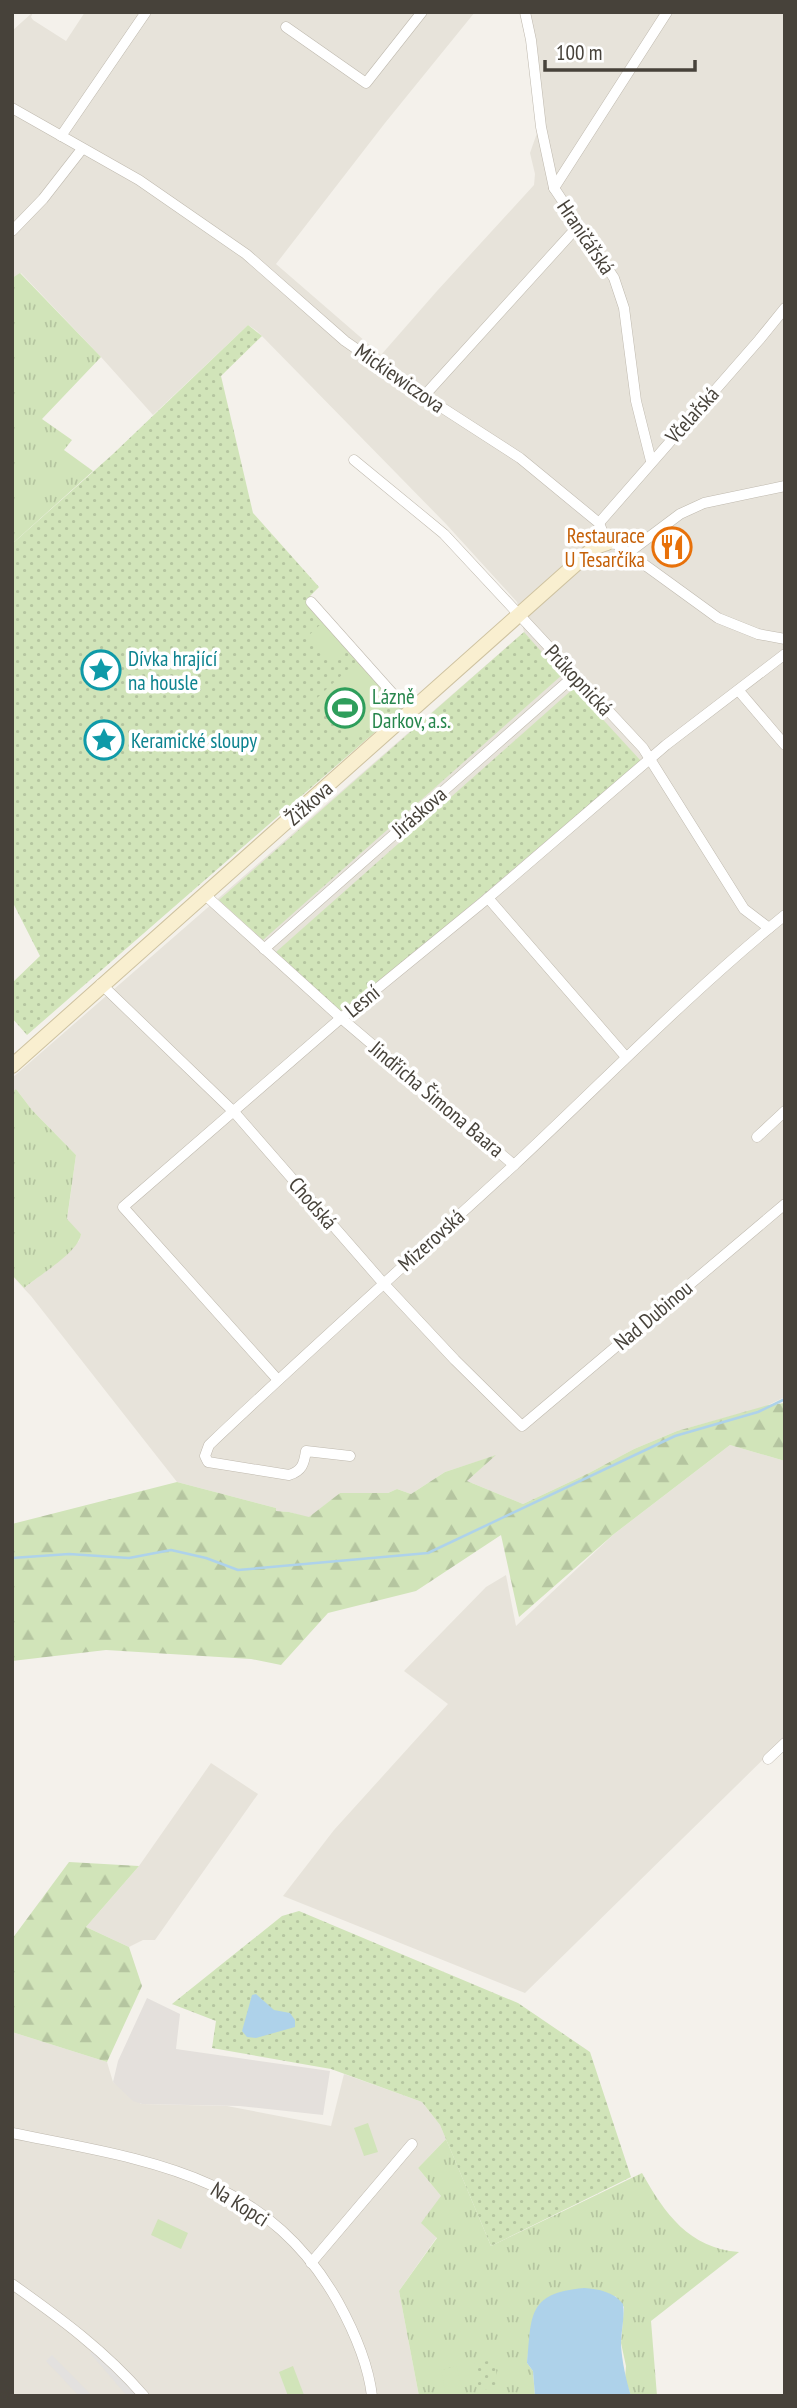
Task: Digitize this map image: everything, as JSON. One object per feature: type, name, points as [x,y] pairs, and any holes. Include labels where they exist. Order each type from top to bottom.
[{"type":"street","points":[[61,136],[146,12]]},
{"type":"street","points":[[286,27],[366,83],[422,12]]},
{"type":"street","name":"Hraničářská","points":[[525,12],[541,127],[554,188],[614,278],[621,298],[636,401],[651,461]]},
{"type":"street","points":[[554,188],[667,12]]},
{"type":"street","name":"Mickiewiczova","points":[[12,108],[139,180],[246,254],[345,341],[520,458],[599,523],[607,543]]},
{"type":"street","points":[[12,231],[43,199],[82,149]]},
{"type":"street","points":[[424,396],[579,225]]},
{"type":"street","name":"Včelařská","points":[[599,523],[785,308]]},
{"type":"street","name":"Průkopnická","points":[[354,460],[444,534],[652,759],[744,909],[769,928]]},
{"type":"street","points":[[628,553],[680,514],[704,503],[785,486]]},
{"type":"street","points":[[607,543],[617,544],[718,618],[758,634],[785,639]]},
{"type":"street","name":"Žižkova","points":[[12,1066],[595,547],[607,543]]},
{"type":"street","points":[[310,602],[401,703]]},
{"type":"street","name":"Lesní","points":[[278,1380],[123,1207],[341,1018],[488,898],[666,745],[785,654]]},
{"type":"street","name":"Jiráskova","points":[[264,949],[574,676]]},
{"type":"street","points":[[739,691],[785,745]]},
{"type":"street","name":"Jindřicha Šimona Baara","points":[[204,894],[341,1018],[514,1165]]},
{"type":"street","points":[[488,898],[626,1057]]},
{"type":"street","name":"Mizerovská","points":[[350,1456],[306,1451],[304,1464],[298,1472],[289,1475],[208,1462],[205,1456],[209,1445],[278,1380],[514,1165],[626,1057],[785,915]]},
{"type":"street","name":"Chodská","points":[[101,984],[235,1112],[384,1284],[522,1426]]},
{"type":"street","points":[[757,1137],[785,1111]]},
{"type":"street","name":"Nad Dubinou","points":[[522,1426],[785,1204]]},
{"type":"street","points":[[768,1759],[785,1743]]},
{"type":"street","name":"Na Kopci","points":[[12,2133],[151,2161],[197,2177],[242,2199],[292,2239],[329,2286],[355,2333],[372,2396]]},
{"type":"street","points":[[311,2263],[412,2144]]},
{"type":"street","points":[[12,2284],[87,2338],[120,2367],[144,2396]]},
{"type":"shaded area","points":[[33,12],[33,20],[66,41],[85,12],[475,12],[276,264],[381,355],[534,185],[535,174],[530,153],[537,133],[528,48],[519,12],[785,12],[785,1397],[764,1407],[677,1431],[634,1449],[523,1504],[467,1481],[494,1456],[445,1472],[411,1494],[397,1489],[388,1493],[340,1493],[309,1518],[177,1482],[31,1296],[12,1276],[24,1288],[55,1264],[79,1241],[81,1234],[67,1220],[76,1155],[32,1110],[16,1089],[12,1092],[12,1078],[524,632],[517,602],[446,524],[257,331],[248,325],[153,415],[21,273],[12,278],[12,31]]},
{"type":"shaded area","points":[[730,1445],[785,1461],[785,1738],[525,1993],[283,1896],[334,1830],[448,1704],[404,1671],[486,1587],[506,1575],[516,1626],[614,1534]]},
{"type":"shaded area","points":[[211,1763],[258,1794],[155,1940],[143,1940],[129,1947],[86,1927],[139,1866]]},
{"type":"shaded area","points":[[147,1998],[180,2014],[176,2049],[330,2071],[323,2115],[239,2106],[142,2104],[133,2101],[113,2082],[118,2061]]},
{"type":"shaded area","points":[[12,2032],[107,2062],[113,2082],[141,2104],[227,2106],[331,2126],[344,2074],[422,2102],[440,2125],[446,2139],[418,2168],[441,2196],[437,2237],[399,2291],[419,2396],[12,2396]]},
{"type":"shaded area","points":[[97,2347],[144,2396],[127,2396],[90,2353]]},
{"type":"shaded area","points":[[52,2355],[92,2396],[79,2396],[46,2361]]},
{"type":"green space","points":[[20,273],[101,357],[42,419],[72,440],[64,450],[93,471],[12,544],[12,278]]},
{"type":"green space","points":[[248,325],[262,336],[221,376],[253,513],[319,587],[310,596],[406,705],[27,1035],[12,1018],[12,983],[40,956],[12,901],[12,544],[113,454]]},
{"type":"green space","name":"Lázně Darkov, a.s.","points":[[323,622],[347,650],[332,663],[308,636]]},
{"type":"green space","points":[[524,632],[562,675],[263,940],[219,900]]},
{"type":"green space","points":[[357,661],[393,700],[352,737],[317,698]]},
{"type":"green space","points":[[574,688],[641,761],[348,1009],[340,1011],[276,952]]},
{"type":"green space","points":[[16,1089],[32,1110],[76,1155],[67,1219],[81,1234],[79,1241],[66,1256],[24,1288],[12,1275],[12,1092]]},
{"type":"green space","points":[[785,1403],[785,1461],[730,1445],[614,1534],[519,1617],[501,1535],[416,1591],[328,1613],[281,1665],[251,1659],[106,1650],[12,1661],[12,1524],[177,1482],[276,1508],[276,1511],[309,1517],[340,1493],[388,1493],[397,1489],[411,1494],[445,1472],[496,1455],[467,1481],[523,1504],[634,1449],[677,1431],[768,1405]]},
{"type":"green space","points":[[69,1862],[139,1866],[86,1927],[129,1947],[142,1986],[107,2062],[12,2032],[12,1939]]},
{"type":"green space","points":[[299,1911],[518,2003],[590,2052],[631,2177],[491,2246],[440,2125],[422,2102],[331,2069],[212,2048],[216,2021],[172,2004],[282,1916]]},
{"type":"green space","points":[[368,2123],[378,2152],[364,2156],[354,2128]]},
{"type":"green space","points":[[446,2139],[491,2246],[642,2173],[670,2215],[692,2236],[706,2244],[739,2252],[651,2321],[657,2396],[631,2396],[625,2379],[626,2366],[621,2343],[624,2307],[615,2296],[528,2353],[527,2363],[533,2371],[535,2396],[419,2396],[399,2291],[437,2238],[421,2223],[441,2196],[418,2168]]},
{"type":"green space","points":[[158,2219],[188,2233],[181,2249],[151,2235]]},
{"type":"green space","points":[[495,2360],[498,2388],[477,2390],[474,2363]]},
{"type":"green space","points":[[293,2366],[304,2395],[302,2396],[288,2396],[279,2372]]},
{"type":"green space","points":[[457,2366],[463,2395],[446,2396],[441,2370]]},
{"type":"water","points":[[256,1994],[274,2010],[290,2013],[295,2020],[295,2027],[256,2038],[247,2037],[242,2031],[252,1995]]},
{"type":"water","points":[[584,2288],[606,2292],[623,2304],[621,2340],[624,2370],[631,2396],[535,2396],[533,2371],[527,2363],[532,2320],[536,2310],[551,2295]]},
{"type":"waterway","points":[[12,1558],[69,1554],[129,1558],[171,1550],[206,1558],[238,1570],[428,1553],[675,1436],[758,1412],[785,1399]]},
{"type":"place","name":"Restaurace U Tesarčíka","points":[[672,547]]},
{"type":"place","name":"Dívka hrající na housle","points":[[101,670]]},
{"type":"place","name":"Lázně Darkov, a.s.","points":[[345,708]]},
{"type":"place","name":"Keramické sloupy","points":[[104,740]]}]
